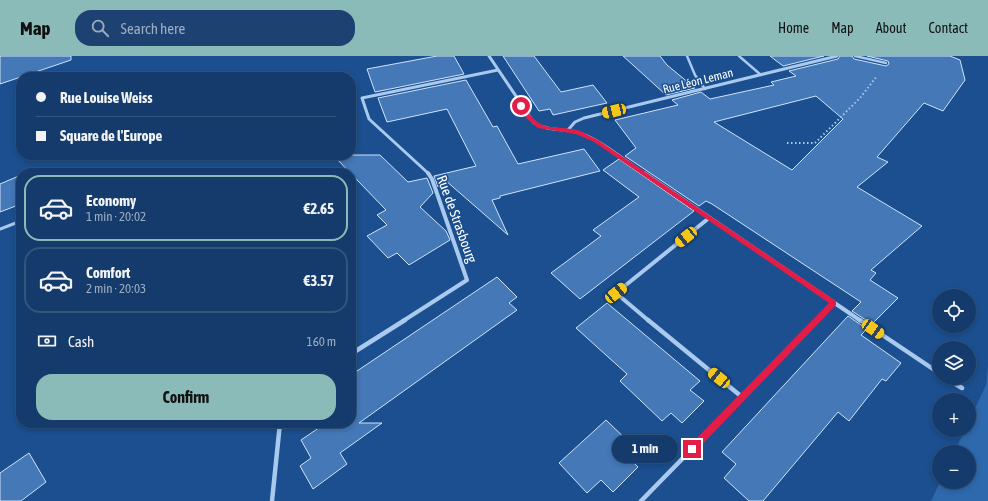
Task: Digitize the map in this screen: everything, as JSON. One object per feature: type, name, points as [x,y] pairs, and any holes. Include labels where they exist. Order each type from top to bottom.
[{"type":"street","points":[[489,56],[534,123],[546,129],[577,132],[596,141],[932,368]]},
{"type":"street","name":"Rue Léon Leman","points":[[568,130],[575,122],[584,118],[837,56]]},
{"type":"street","name":"Rue de Strasbourg","points":[[356,351],[467,280],[432,179],[428,173],[369,119],[362,98],[498,70]]},
{"type":"street","points":[[709,218],[616,293],[742,397]]},
{"type":"street","points":[[641,501],[834,303]]},
{"type":"street","points":[[957,385],[962,388]]},
{"type":"street","points":[[272,501],[279,428]]},
{"type":"lane","points":[[687,56],[695,75],[705,89]]},
{"type":"lane","points":[[739,56],[762,75]]},
{"type":"lane","points":[[855,56],[886,63]]},
{"type":"lane","points":[[0,229],[16,223]]},
{"type":"path","points":[[787,143],[814,143],[837,123],[860,98],[886,63]]},
{"type":"shaded area","points":[[988,365],[988,501],[931,501],[937,489],[976,489],[976,445],[958,445],[962,437],[976,437],[976,406],[986,385]]},
{"type":"building","points":[[0,56],[71,56],[71,60],[36,72],[16,72],[16,79],[0,84]]},
{"type":"building","points":[[437,56],[454,56],[464,74],[375,92],[367,69]]},
{"type":"building","points":[[503,56],[534,56],[561,92],[593,85],[607,103],[553,115],[550,109],[539,111]]},
{"type":"building","points":[[623,56],[660,56],[667,65],[695,88],[666,95]]},
{"type":"building","points":[[770,56],[824,56],[783,66]]},
{"type":"building","points":[[840,56],[852,56],[854,59],[886,66],[889,64],[888,61],[867,56],[950,56],[960,60],[965,80],[943,111],[924,103],[877,157],[888,162],[857,187],[922,226],[871,270],[876,273],[870,280],[898,298],[872,324],[852,311],[861,302],[712,204],[706,201],[699,206],[625,156],[636,148],[615,120],[678,105],[672,100],[701,92],[710,99],[774,85],[771,82],[796,76],[789,71],[838,59]],"holes":[[[816,96],[843,119],[792,170],[714,122]]]},
{"type":"building","points":[[466,80],[493,127],[497,126],[518,164],[584,149],[600,171],[500,196],[500,198],[492,200],[508,235],[445,180],[438,187],[434,176],[476,166],[447,109],[387,122],[378,98]]},
{"type":"building","points":[[356,155],[380,155],[408,182],[427,178],[433,193],[420,207],[446,231],[450,240],[409,265],[397,253],[388,258],[367,236],[387,225],[377,215],[386,210],[356,179],[356,168],[346,168],[338,160],[356,160]]},
{"type":"building","points":[[619,159],[694,211],[580,299],[551,273],[601,236],[593,230],[639,197],[603,170]]},
{"type":"building","points":[[16,177],[16,206],[0,212],[0,184]]},
{"type":"building","points":[[497,277],[517,297],[509,303],[517,310],[359,423],[382,423],[340,453],[347,464],[313,489],[300,466],[311,458],[301,440],[319,428],[356,428],[356,372]]},
{"type":"building","points":[[607,303],[700,381],[690,390],[704,401],[682,423],[671,413],[662,421],[620,381],[627,374],[576,328]]},
{"type":"building","points":[[848,316],[867,329],[861,335],[901,363],[886,381],[882,379],[849,421],[838,412],[763,501],[749,501],[724,478],[736,464],[722,452]]},
{"type":"building","points":[[606,420],[634,447],[626,455],[638,467],[613,492],[601,480],[587,493],[559,463]]},
{"type":"building","points":[[29,453],[46,482],[21,501],[0,501],[0,473]]},
{"type":"route","points":[[521,106],[529,118],[540,127],[577,132],[596,141],[834,303],[692,449]]}]
